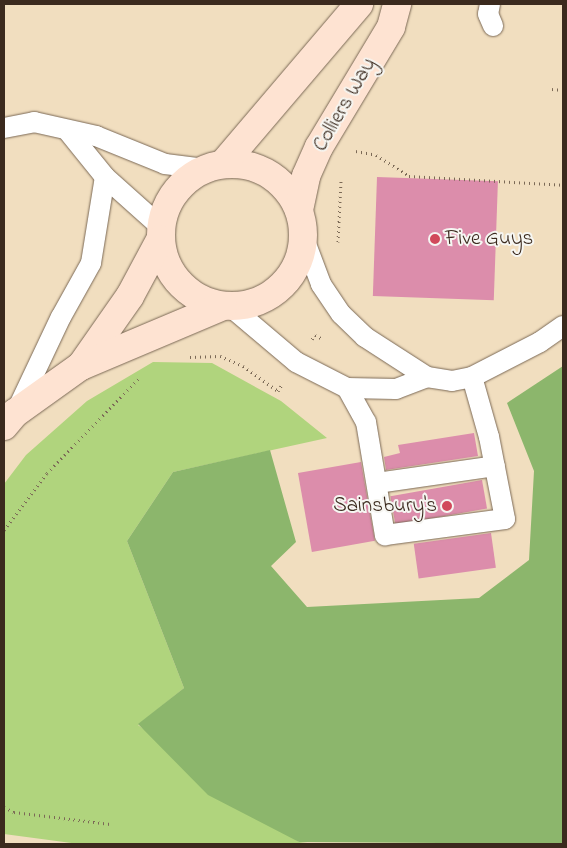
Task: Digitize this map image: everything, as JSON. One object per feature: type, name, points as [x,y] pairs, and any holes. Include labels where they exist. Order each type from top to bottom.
[{"type":"street","name":"Colliers Way","points":[[81,366],[130,296],[160,234],[165,208],[175,192],[214,166],[359,4]]},
{"type":"street","name":"Colliers Way","points":[[10,420],[81,366],[227,306],[267,297],[282,286],[293,271],[303,236],[299,210],[306,176],[319,147],[391,27],[397,4]]},
{"type":"street","name":"Colliers Way","points":[[214,166],[246,165],[268,174],[287,190],[299,210]]},
{"type":"street","points":[[160,234],[164,259],[174,277],[204,301],[227,306]]},
{"type":"lane","points":[[490,4],[488,14],[493,26]]},
{"type":"lane","points":[[4,128],[34,122],[96,136],[166,164],[214,166]]},
{"type":"lane","points":[[67,130],[105,177],[160,234]]},
{"type":"lane","points":[[10,420],[61,317],[91,263],[105,177]]},
{"type":"lane","points":[[303,236],[321,284],[341,314],[365,337],[427,377],[452,380],[472,377],[540,342],[563,326]]},
{"type":"lane","points":[[227,306],[296,362],[347,388],[396,389],[427,377]]},
{"type":"lane","points":[[347,388],[366,422],[385,535],[505,519],[495,466],[472,377]]},
{"type":"lane","points":[[377,483],[495,466]]},
{"type":"path","points":[[552,89],[563,90]]},
{"type":"path","points":[[354,150],[376,155],[409,176],[563,185]]},
{"type":"path","points":[[4,807],[14,812],[110,824]]},
{"type":"green space","points":[[153,362],[212,363],[281,401],[327,438],[173,472],[127,541],[184,688],[138,725],[299,842],[316,844],[79,844],[4,834],[4,484],[26,455],[87,401]]},
{"type":"green space","points":[[563,366],[563,844],[299,842],[208,795],[138,724],[184,688],[127,541],[173,472],[270,450],[296,542],[271,566],[307,607],[479,598],[529,560],[534,471],[507,403]]},
{"type":"building","name":"Five Guys","points":[[377,177],[498,181],[494,300],[373,296]]},
{"type":"building","points":[[474,433],[478,456],[386,470],[384,457],[400,453],[398,445]]},
{"type":"building","points":[[361,462],[375,541],[312,552],[298,473]]},
{"type":"building","points":[[482,480],[487,509],[395,525],[390,496]]},
{"type":"building","points":[[491,533],[496,568],[419,579],[414,544]]},
{"type":"place","name":"Five Guys","points":[[435,239]]},
{"type":"place","name":"Sainsbury's","points":[[447,506]]}]
